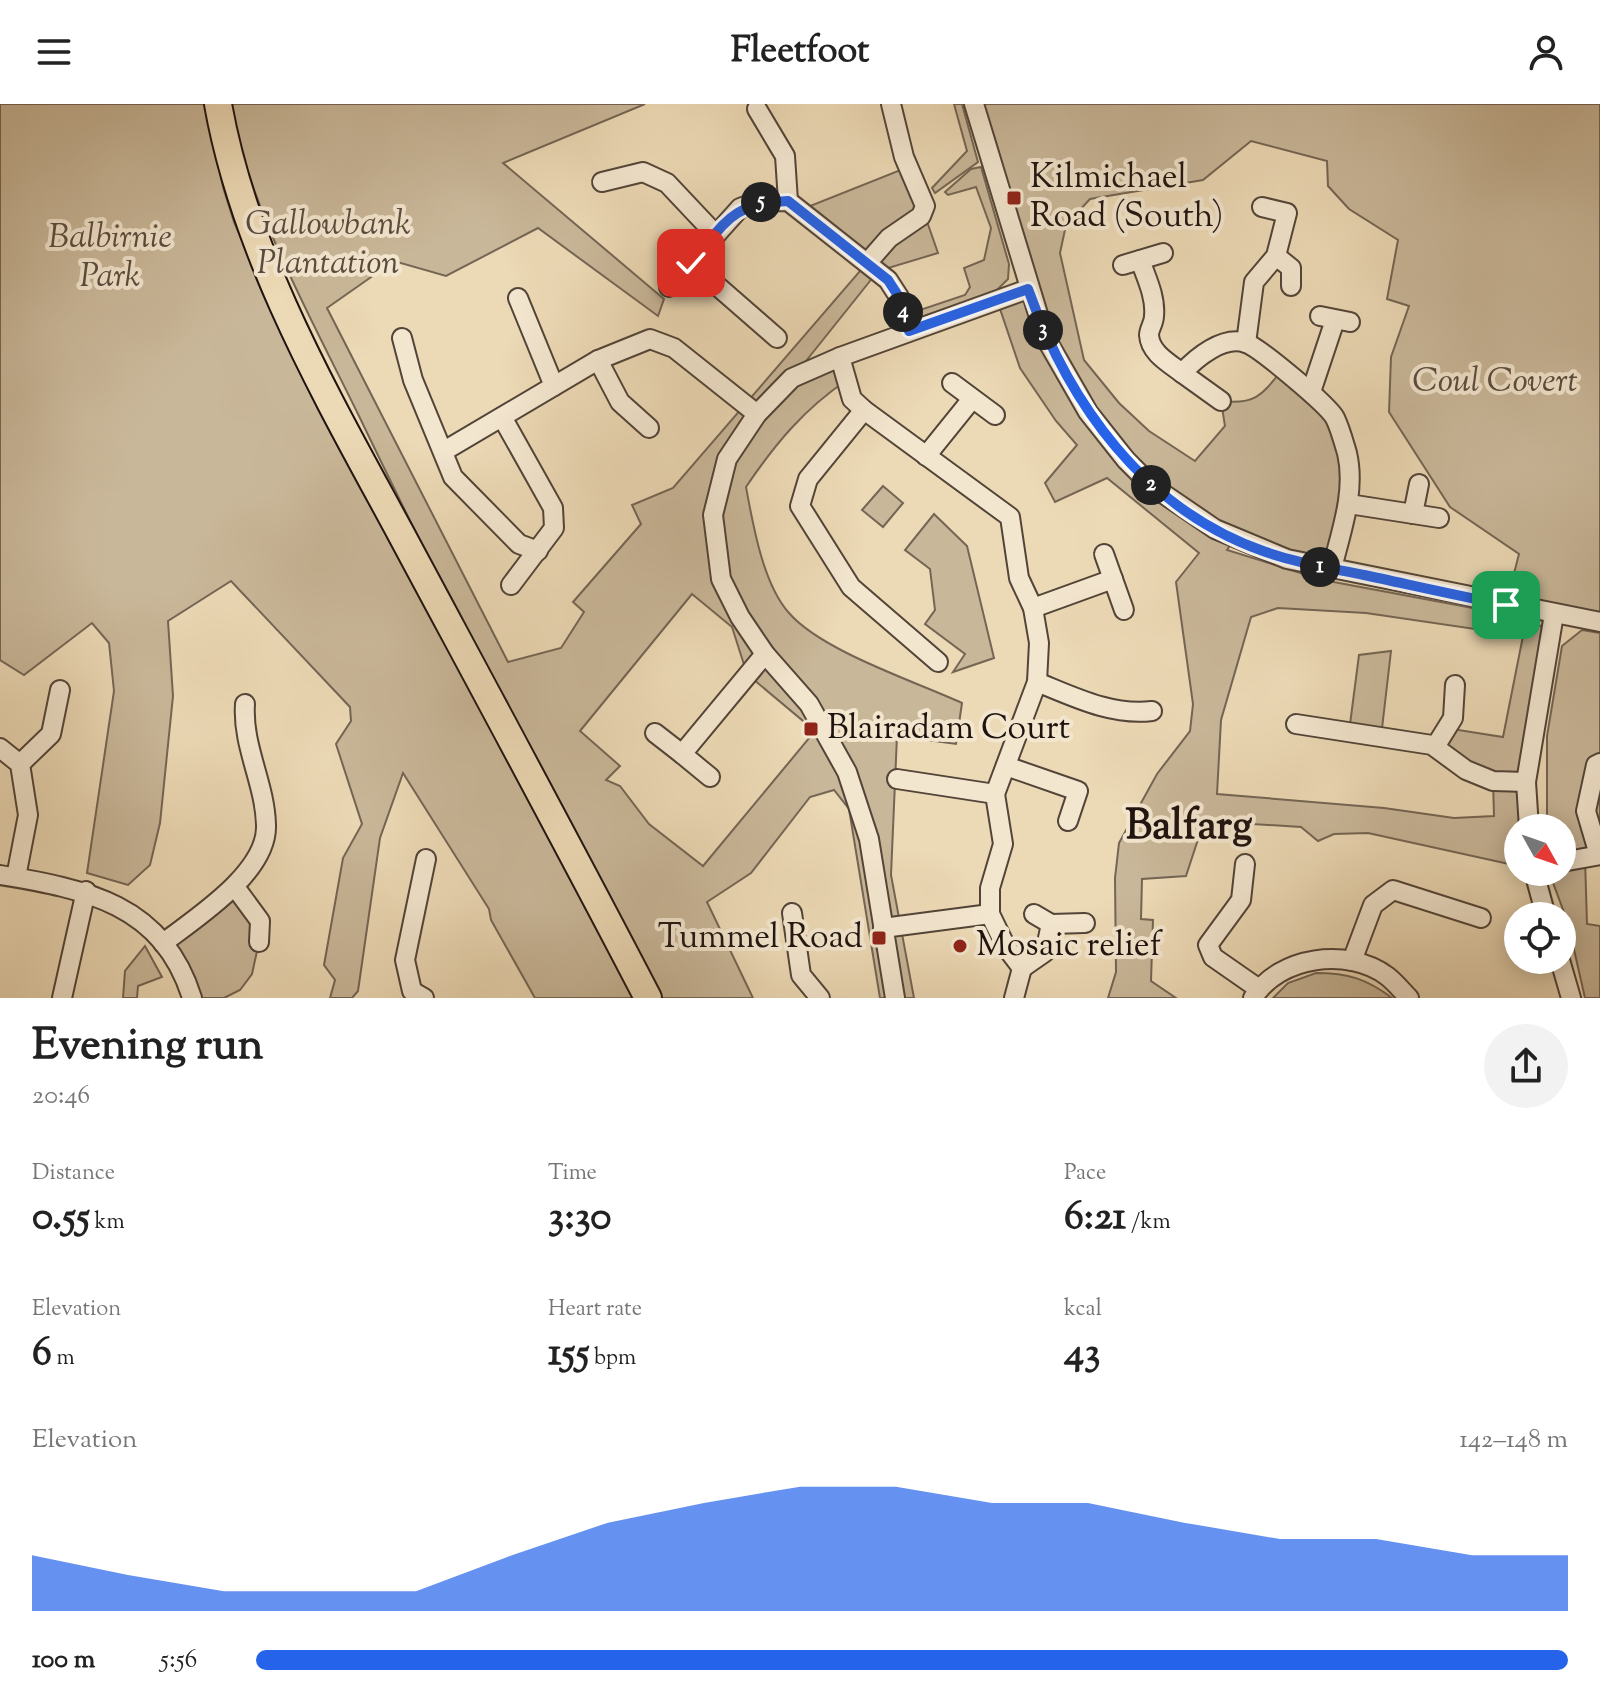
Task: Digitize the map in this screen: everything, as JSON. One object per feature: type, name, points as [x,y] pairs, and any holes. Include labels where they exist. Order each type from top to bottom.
[{"type":"highway","points":[[218,104],[242,202],[259,246],[345,431],[648,998]]},
{"type":"street","points":[[868,262],[889,238],[921,216],[925,206],[904,157],[891,104]]},
{"type":"street","points":[[974,104],[1045,337],[1077,396],[1126,460],[1152,486],[1197,518],[1252,547],[1332,568],[1600,622]]},
{"type":"street","points":[[757,109],[785,156],[788,201]]},
{"type":"street","points":[[602,182],[643,172],[667,183],[716,235]]},
{"type":"street","points":[[669,287],[740,208],[756,202],[788,201],[868,262],[894,288],[909,331]]},
{"type":"street","points":[[1246,343],[1254,282],[1276,256],[1287,213],[1262,207]]},
{"type":"street","points":[[1163,253],[1132,262],[1153,297],[1154,316],[1149,334],[1153,348],[1221,401]]},
{"type":"street","points":[[1276,256],[1291,268],[1291,286]]},
{"type":"street","points":[[691,263],[777,338]]},
{"type":"street","points":[[895,998],[869,839],[847,772],[809,704],[765,654],[721,579],[713,515],[727,459],[757,414],[792,378],[840,357],[1028,289]]},
{"type":"street","points":[[518,298],[554,386]]},
{"type":"street","points":[[1311,392],[1335,319]]},
{"type":"street","points":[[402,338],[413,380],[453,477],[519,544],[538,551]]},
{"type":"street","points":[[444,451],[598,360],[650,339],[674,348],[757,414]]},
{"type":"street","points":[[1182,373],[1199,354],[1231,343],[1246,343],[1311,392],[1335,417],[1348,456],[1349,504],[1332,568]]},
{"type":"street","points":[[840,357],[852,399],[1010,517],[1019,578],[1033,608],[1039,643],[1037,682],[995,794],[1003,844],[990,888],[990,914],[1006,947],[1022,968]]},
{"type":"street","points":[[598,360],[620,402],[649,428]]},
{"type":"street","points":[[952,383],[995,415]]},
{"type":"street","points":[[926,456],[972,399]]},
{"type":"street","points":[[864,410],[808,479],[800,506],[851,587],[938,662]]},
{"type":"street","points":[[502,417],[553,508],[554,528],[511,585]]},
{"type":"street","points":[[1413,514],[1419,484]]},
{"type":"street","points":[[1349,504],[1439,518]]},
{"type":"street","points":[[1104,554],[1124,610]]},
{"type":"street","points":[[1033,608],[1113,579]]},
{"type":"street","points":[[1528,814],[1526,782],[1554,614]]},
{"type":"street","points":[[682,754],[765,654]]},
{"type":"street","points":[[1037,682],[1089,703],[1133,714],[1152,711]]},
{"type":"street","points":[[1435,747],[1453,718],[1455,685]]},
{"type":"street","points":[[20,764],[51,734],[60,690]]},
{"type":"street","points":[[163,943],[235,887],[258,850],[267,827],[243,727],[245,704]]},
{"type":"street","points":[[1296,724],[1435,747],[1466,770],[1493,781],[1526,782]]},
{"type":"street","points":[[655,733],[710,777]]},
{"type":"street","points":[[0,748],[20,764],[28,815],[8,876],[86,891],[124,908],[163,943],[184,974],[192,998]]},
{"type":"street","points":[[1576,859],[1599,855],[1586,811],[1596,765],[1600,763]]},
{"type":"street","points":[[1006,766],[1078,791],[1068,821]]},
{"type":"street","points":[[897,779],[995,794]]},
{"type":"street","points":[[424,998],[412,991],[405,960],[426,859]]},
{"type":"street","points":[[1245,864],[1241,900],[1208,945],[1213,957],[1256,993],[1286,969],[1316,960],[1352,961],[1385,975],[1409,998]]},
{"type":"street","points":[[235,887],[260,921],[259,942]]},
{"type":"street","points":[[1352,961],[1373,905],[1393,890],[1481,918]]},
{"type":"street","points":[[62,998],[86,891]]},
{"type":"street","points":[[792,913],[801,975],[820,998]]},
{"type":"street","points":[[883,928],[990,914]]},
{"type":"street","points":[[1034,914],[1051,924],[1085,923]]},
{"type":"street","points":[[1014,998],[1022,968],[1045,952],[1051,924]]},
{"type":"street","points":[[1564,974],[1571,998]]},
{"type":"green space","name":"Balbirnie Park","points":[[0,104],[206,104],[223,187],[234,222],[282,332],[633,998],[535,998],[491,920],[489,909],[403,773],[380,838],[358,991],[352,998],[330,998],[335,980],[324,965],[343,858],[362,824],[336,744],[351,721],[350,707],[231,581],[168,621],[173,696],[160,823],[150,865],[128,885],[87,873],[114,691],[109,643],[92,623],[24,675],[0,660]]},
{"type":"green space","name":"Gallowbank Plantation","points":[[229,104],[645,104],[503,163],[664,299],[658,316],[538,228],[446,276],[394,261],[327,308],[508,662],[561,648],[584,612],[573,602],[641,524],[632,505],[673,488],[867,263],[800,210],[908,167],[938,253],[878,271],[794,376],[840,357],[847,380],[791,428],[746,487],[766,570],[789,613],[823,640],[846,652],[962,703],[956,744],[897,736],[891,875],[914,998],[904,998],[893,941],[898,925],[879,898],[895,998],[880,998],[849,809],[834,790],[810,797],[751,873],[707,902],[753,998],[655,998],[468,635],[302,302],[267,224],[239,145]],"holes":[[[692,594],[732,627],[747,674],[815,731],[703,866],[649,824],[620,786],[606,780],[620,766],[580,731]]]},
{"type":"green space","points":[[954,104],[962,104],[978,162],[935,193],[932,188],[967,151]]},
{"type":"green space","name":"Coul Covert","points":[[981,104],[1600,104],[1600,613],[1508,597],[1519,554],[1450,507],[1389,412],[1391,357],[1409,306],[1387,299],[1398,240],[1349,209],[1328,186],[1327,161],[1251,141],[1203,180],[1090,199],[1066,225],[1060,253],[1084,360],[1119,403],[1149,431],[1195,461],[1225,426],[1221,401],[1250,400],[1269,386],[1282,370],[1317,397],[1334,416],[1343,433],[1350,471],[1346,511],[1332,568],[1264,552],[1235,538],[1227,550],[1323,580],[1532,619],[1545,630],[1549,646],[1526,782],[1528,814],[1504,814],[1504,863],[1368,833],[1334,834],[1318,841],[1301,827],[1204,821],[1186,876],[1142,879],[1141,919],[1153,920],[1151,981],[1176,998],[1108,998],[1116,972],[1115,878],[1119,843],[1157,774],[1190,731],[1193,704],[1176,582],[1199,553],[1107,478],[1055,502],[1045,483],[1077,445],[1056,421],[1020,368],[997,300],[1028,289],[1047,339],[1086,412],[1121,453],[1141,469],[1096,410],[1063,353],[1027,258],[997,146]],"holes":[[[1278,608],[1366,613],[1523,636],[1503,737],[1446,728],[1435,747],[1466,770],[1493,781],[1494,816],[1454,818],[1384,808],[1217,794],[1221,720],[1251,617]]]},
{"type":"green space","points":[[981,167],[1009,264],[1008,279],[995,292],[918,318],[911,313],[965,295],[970,287],[964,268],[984,260],[991,228],[976,187],[948,195],[945,192],[971,169]]},
{"type":"green space","points":[[883,486],[903,503],[883,527],[862,510]]},
{"type":"green space","points":[[934,514],[967,546],[994,658],[953,672],[965,654],[925,624],[935,610],[930,569],[905,550]]},
{"type":"green space","points":[[1582,630],[1600,633],[1600,855],[1585,858],[1587,924],[1600,926],[1600,998],[1585,998],[1576,958],[1576,902],[1560,902],[1554,886],[1576,886],[1576,814],[1547,814],[1547,736],[1562,646]]},
{"type":"green space","points":[[1391,651],[1381,737],[1349,732],[1359,655]]},
{"type":"green space","points":[[235,887],[259,942],[252,974],[240,990],[224,998],[192,998],[167,946]]},
{"type":"green space","points":[[145,946],[162,977],[138,986],[137,998],[123,998],[125,971]]},
{"type":"green space","points":[[1316,973],[1357,978],[1392,998],[1273,998],[1288,983]]},
{"type":"place","name":"Kilmichael Road (South)","points":[[1014,198]]},
{"type":"place","name":"Blairadam Court","points":[[811,729]]},
{"type":"place","name":"Tummel Road","points":[[879,938]]},
{"type":"place","name":"Mosaic relief","points":[[960,946]]},
{"type":"district","name":"Balfarg","points":[[1189,828]]},
{"type":"route","points":[[691,263],[740,208],[756,202],[788,201],[888,280],[899,297],[909,331],[1028,289],[1045,337],[1088,412],[1126,460],[1172,502],[1215,529],[1264,552],[1312,565],[1506,605]]}]
